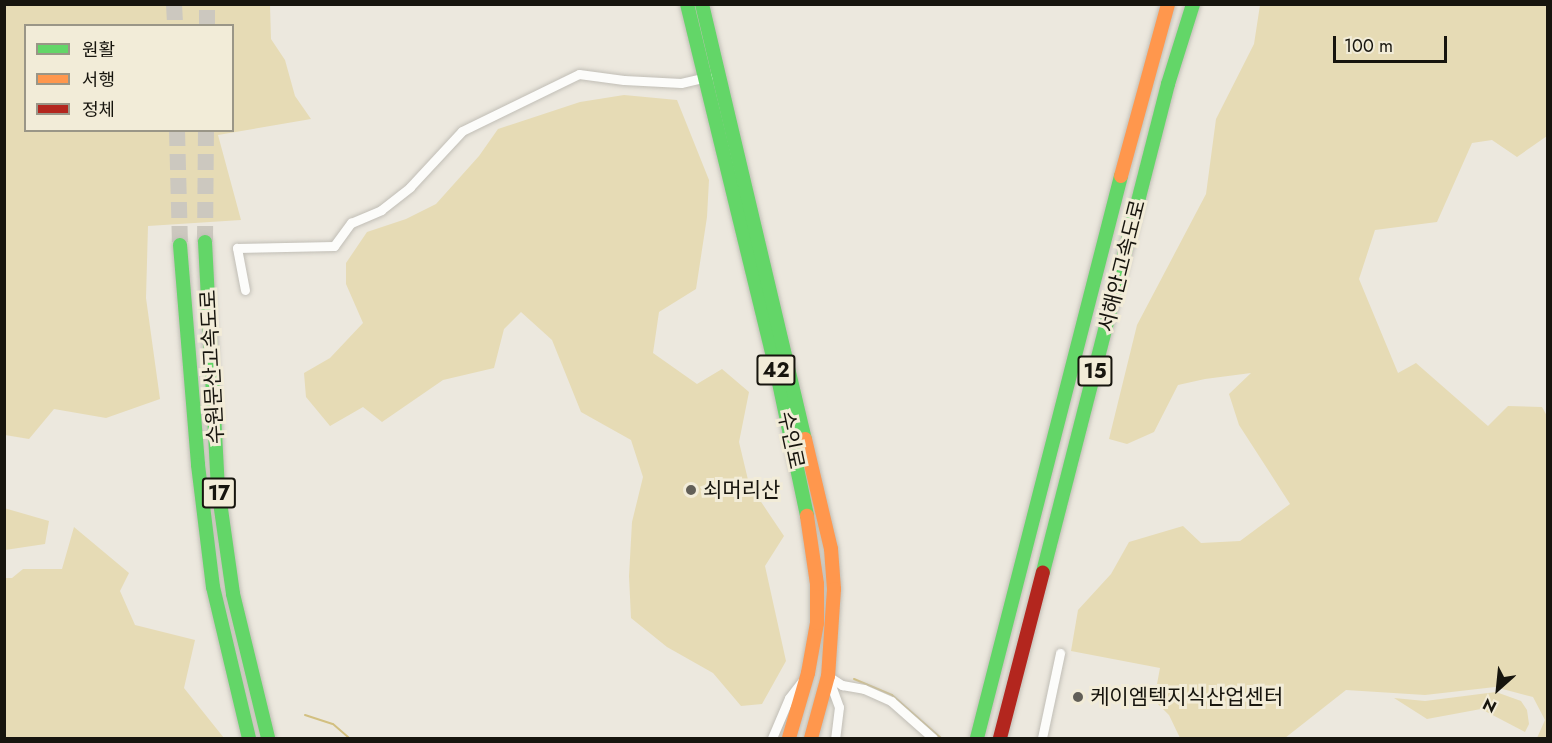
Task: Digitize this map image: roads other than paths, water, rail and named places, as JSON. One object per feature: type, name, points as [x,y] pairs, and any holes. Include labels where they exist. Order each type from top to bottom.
[{"type":"main road","name":"수인로","points":[[687,4],[712,75],[831,549],[834,589],[828,676],[811,738]]},
{"type":"main road","name":"수인로","points":[[702,4],[712,75],[812,537],[817,584],[817,623],[808,673],[789,738]]},
{"type":"main road","name":"서해안고속도로","points":[[977,738],[1133,126],[1168,4]]},
{"type":"main road","name":"서해안고속도로","points":[[1000,738],[1168,84],[1193,4]]},
{"type":"main road","name":"수원문산고속도로","points":[[205,243],[218,488],[233,594],[268,738]]},
{"type":"main road","name":"수원문산고속도로","points":[[180,245],[198,465],[213,587],[249,738]]},
{"type":"street","points":[[245,290],[237,248],[334,246],[351,223],[381,210],[410,187],[462,131],[579,74],[624,80],[681,83],[712,75]]},
{"type":"street","points":[[1042,738],[1059,653]]},
{"type":"street","points":[[772,738],[789,698],[808,673]]},
{"type":"street","points":[[828,676],[839,707],[835,738]]},
{"type":"street","points":[[828,676],[842,685],[864,689],[891,701],[933,738]]},
{"type":"waterway","points":[[854,679],[892,695],[941,738]]},
{"type":"waterway","points":[[305,715],[333,724],[349,738]]},
{"type":"tunnel","points":[[174,4],[175,24]]},
{"type":"tunnel","points":[[207,4],[207,24]]},
{"type":"tunnel","points":[[177,132],[180,245]]},
{"type":"tunnel","points":[[205,242],[206,132]]},
{"type":"place","name":"쇠머리산","points":[[691,490]]},
{"type":"place","name":"케이엠텍지식산업센터","points":[[1078,697]]}]
